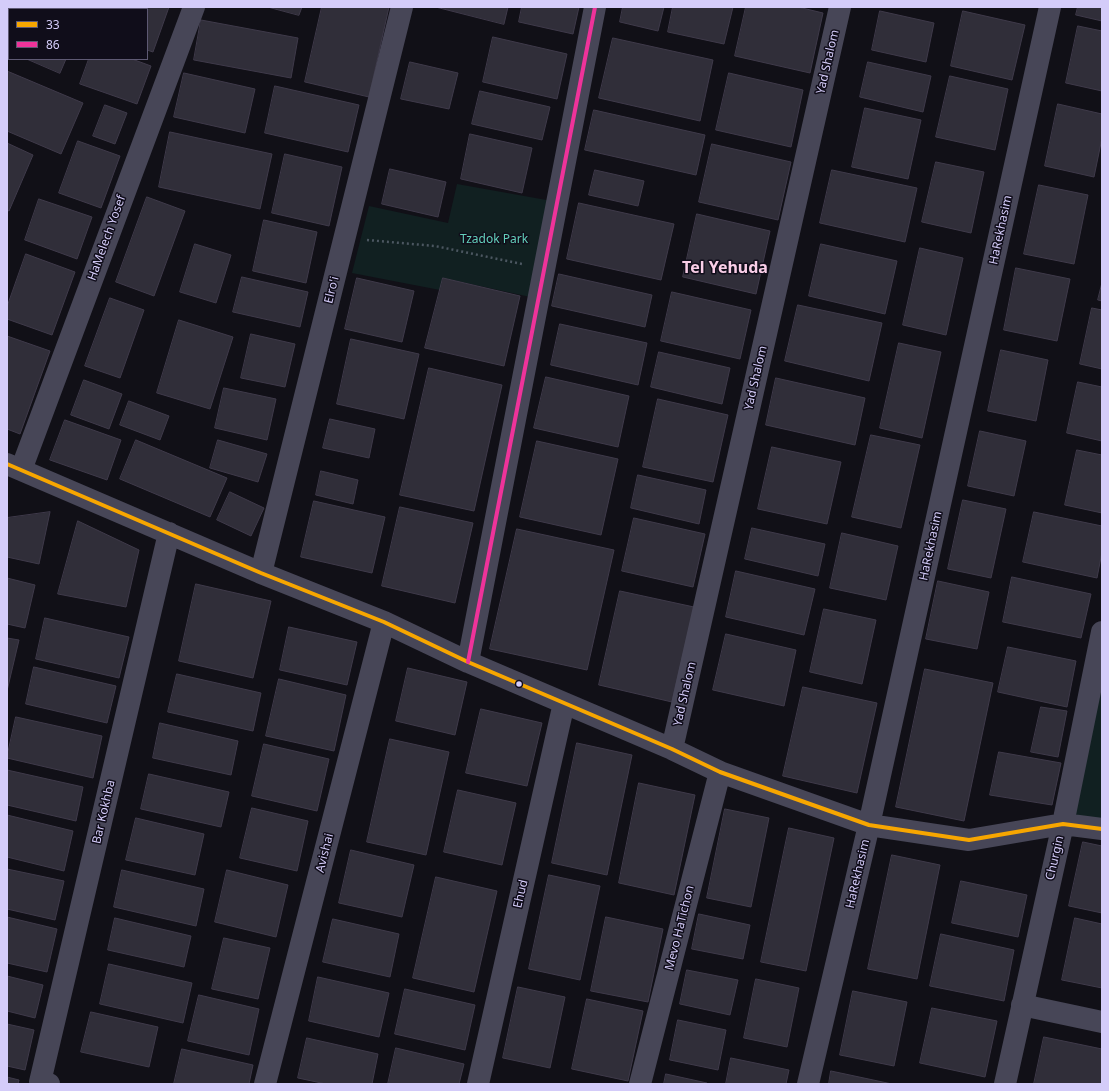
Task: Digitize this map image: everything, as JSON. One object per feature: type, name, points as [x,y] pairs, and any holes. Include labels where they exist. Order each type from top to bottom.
[{"type":"street","name":"HaMelech Yosef","points":[[14,467],[194,7]]},
{"type":"street","name":"Elro'i","points":[[261,573],[402,7]]},
{"type":"street","points":[[468,662],[595,7]]},
{"type":"street","name":"Yad Shalom","points":[[672,749],[840,7]]},
{"type":"street","name":"HaRekhasim","points":[[808,1084],[869,825],[1050,7]]},
{"type":"street","points":[[14,467],[261,573],[384,622],[468,662],[672,749],[720,772],[869,825],[969,840],[1062,824],[1102,829]]},
{"type":"street","name":"Bar Kokhba","points":[[49,1084],[40,1082],[169,533]]},
{"type":"street","name":"Avishai","points":[[265,1084],[384,622]]},
{"type":"street","name":"Churgin","points":[[1005,1084],[1102,632]]},
{"type":"street","name":"Ehud","points":[[478,1084],[564,703]]},
{"type":"street","name":"Mevo HaTichon","points":[[640,1084],[720,772]]},
{"type":"street","points":[[1022,1005],[1102,1022]]},
{"type":"path","points":[[344,238],[435,246],[493,259],[545,268]]},
{"type":"green space","name":"Tzadok Park","points":[[457,184],[552,201],[535,298],[443,278],[440,290],[352,273],[369,206],[448,223]]},
{"type":"green space","points":[[1102,673],[1102,820],[1072,815]]},
{"type":"building","points":[[61,7],[63,8],[18,8]]},
{"type":"building","points":[[169,7],[153,52],[148,50],[148,8],[110,8]]},
{"type":"building","points":[[268,7],[302,7],[299,15]]},
{"type":"building","points":[[322,7],[389,7],[369,97],[305,82]]},
{"type":"building","points":[[436,7],[508,7],[504,24]]},
{"type":"building","points":[[522,7],[579,7],[573,34],[519,22]]},
{"type":"building","points":[[623,7],[664,7],[658,31],[620,22]]},
{"type":"building","points":[[673,7],[733,7],[724,44],[668,32]]},
{"type":"building","points":[[746,7],[798,7],[823,13],[810,73],[735,56]]},
{"type":"building","points":[[1078,7],[1102,7],[1102,21],[1076,15]]},
{"type":"building","points":[[880,11],[934,23],[926,62],[872,50]]},
{"type":"building","points":[[963,11],[1025,25],[1012,80],[951,66]]},
{"type":"building","points":[[201,20],[298,38],[291,78],[194,60]]},
{"type":"building","points":[[1078,26],[1102,31],[1102,91],[1066,83]]},
{"type":"building","points":[[8,34],[8,51],[7,51]]},
{"type":"building","points":[[493,37],[567,54],[557,99],[483,82]]},
{"type":"building","points":[[613,38],[713,60],[700,121],[599,98]]},
{"type":"building","points":[[29,60],[66,60],[60,73]]},
{"type":"building","points":[[89,60],[135,60],[151,66],[137,104],[80,84]]},
{"type":"building","points":[[410,62],[458,73],[449,109],[401,99]]},
{"type":"building","points":[[868,62],[931,76],[923,112],[860,97]]},
{"type":"building","points":[[7,71],[83,103],[61,154],[7,131]]},
{"type":"building","points":[[184,73],[255,89],[245,133],[174,117]]},
{"type":"building","points":[[729,73],[803,90],[791,147],[716,130]]},
{"type":"building","points":[[950,76],[1008,89],[995,150],[936,137]]},
{"type":"building","points":[[275,86],[359,105],[348,152],[265,133]]},
{"type":"building","points":[[480,91],[550,107],[542,140],[472,124]]},
{"type":"building","points":[[1058,104],[1102,114],[1102,138],[1094,177],[1045,166]]},
{"type":"building","points":[[105,105],[127,113],[115,144],[93,136]]},
{"type":"building","points":[[865,108],[921,120],[908,179],[852,167]]},
{"type":"building","points":[[594,110],[705,135],[696,175],[585,150]]},
{"type":"building","points":[[170,132],[272,154],[260,209],[159,187]]},
{"type":"building","points":[[470,134],[532,148],[522,193],[461,179]]},
{"type":"building","points":[[78,141],[120,156],[101,208],[59,193]]},
{"type":"building","points":[[7,143],[33,155],[9,211],[7,210]]},
{"type":"building","points":[[712,144],[791,162],[778,220],[699,202]]},
{"type":"building","points":[[285,154],[342,167],[329,226],[272,213]]},
{"type":"building","points":[[936,162],[984,172],[971,233],[922,222]]},
{"type":"building","points":[[390,169],[446,182],[438,217],[382,204]]},
{"type":"building","points":[[595,170],[644,181],[638,206],[589,195]]},
{"type":"building","points":[[832,170],[917,188],[905,242],[820,223]]},
{"type":"building","points":[[1039,185],[1088,195],[1074,264],[1024,254]]},
{"type":"building","points":[[147,197],[185,211],[154,296],[116,282]]},
{"type":"building","points":[[39,199],[92,217],[77,259],[25,240]]},
{"type":"building","points":[[579,203],[674,224],[661,280],[567,259]]},
{"type":"building","points":[[697,214],[770,231],[756,294],[683,277]]},
{"type":"building","points":[[264,220],[317,232],[306,283],[253,271]]},
{"type":"building","points":[[195,244],[231,255],[216,303],[180,292]]},
{"type":"building","points":[[821,244],[897,261],[885,314],[809,296]]},
{"type":"building","points":[[920,248],[963,258],[946,335],[903,325]]},
{"type":"building","points":[[26,254],[75,272],[52,335],[7,319],[7,307]]},
{"type":"building","points":[[1016,268],[1070,279],[1057,341],[1004,330]]},
{"type":"building","points":[[559,274],[652,295],[645,327],[552,306]]},
{"type":"building","points":[[242,277],[308,292],[300,327],[233,312]]},
{"type":"building","points":[[357,278],[414,291],[402,342],[345,329]]},
{"type":"building","points":[[443,278],[520,296],[504,366],[425,348]]},
{"type":"building","points":[[1102,283],[1102,301],[1098,300]]},
{"type":"building","points":[[672,292],[751,310],[740,359],[661,341]]},
{"type":"building","points":[[110,298],[144,310],[120,378],[85,366]]},
{"type":"building","points":[[798,305],[882,323],[869,381],[785,361]]},
{"type":"building","points":[[1092,308],[1102,310],[1102,369],[1080,364]]},
{"type":"building","points":[[179,320],[233,337],[210,409],[157,393]]},
{"type":"building","points":[[560,324],[647,343],[638,385],[551,365]]},
{"type":"building","points":[[251,334],[295,344],[285,387],[241,378]]},
{"type":"building","points":[[7,336],[50,351],[20,434],[7,429]]},
{"type":"building","points":[[351,339],[419,354],[404,419],[337,404]]},
{"type":"building","points":[[899,343],[941,352],[922,438],[880,428]]},
{"type":"building","points":[[1001,350],[1048,360],[1036,421],[988,411]]},
{"type":"building","points":[[659,352],[730,368],[722,404],[651,387]]},
{"type":"building","points":[[429,368],[502,385],[474,511],[400,495]]},
{"type":"building","points":[[546,377],[629,396],[618,447],[534,428]]},
{"type":"building","points":[[776,378],[865,398],[855,445],[766,425]]},
{"type":"building","points":[[84,380],[122,394],[109,429],[71,415]]},
{"type":"building","points":[[1078,382],[1102,387],[1102,441],[1067,433]]},
{"type":"building","points":[[224,388],[276,399],[267,440],[215,428]]},
{"type":"building","points":[[658,399],[728,415],[713,482],[643,467]]},
{"type":"building","points":[[129,401],[169,416],[160,440],[120,425]]},
{"type":"building","points":[[330,419],[375,429],[369,458],[323,448]]},
{"type":"building","points":[[65,420],[121,440],[107,480],[50,460]]},
{"type":"building","points":[[980,431],[1026,441],[1014,496],[968,486]]},
{"type":"building","points":[[871,435],[920,445],[901,528],[852,517]]},
{"type":"building","points":[[136,440],[227,478],[210,517],[120,479]]},
{"type":"building","points":[[218,440],[267,454],[258,482],[210,468]]},
{"type":"building","points":[[537,441],[618,459],[601,535],[520,517]]},
{"type":"building","points":[[772,447],[841,462],[827,524],[758,509]]},
{"type":"building","points":[[1077,450],[1102,455],[1102,513],[1065,505]]},
{"type":"building","points":[[321,471],[358,480],[353,504],[316,495]]},
{"type":"building","points":[[638,475],[706,490],[699,524],[631,508]]},
{"type":"building","points":[[230,492],[264,508],[251,536],[217,520]]},
{"type":"building","points":[[963,500],[1006,509],[991,578],[948,569]]},
{"type":"building","points":[[314,501],[385,517],[372,573],[301,557]]},
{"type":"building","points":[[400,507],[473,523],[455,603],[382,586]]},
{"type":"building","points":[[50,512],[39,564],[7,557],[7,518]]},
{"type":"building","points":[[1034,512],[1102,526],[1102,552],[1097,578],[1023,562]]},
{"type":"building","points":[[634,518],[705,534],[693,587],[622,571]]},
{"type":"building","points":[[78,521],[139,550],[126,607],[58,594]]},
{"type":"building","points":[[752,528],[825,544],[818,576],[745,559]]},
{"type":"building","points":[[517,529],[614,550],[587,670],[490,649]]},
{"type":"building","points":[[842,533],[898,546],[886,600],[830,588]]},
{"type":"building","points":[[736,571],[815,589],[804,635],[726,617]]},
{"type":"building","points":[[1012,577],[1091,594],[1081,638],[1003,622]]},
{"type":"building","points":[[7,578],[35,585],[25,628],[7,624]]},
{"type":"building","points":[[938,581],[989,592],[977,649],[926,639]]},
{"type":"building","points":[[196,584],[271,601],[253,678],[179,661]]},
{"type":"building","points":[[620,591],[694,607],[672,702],[599,685]]},
{"type":"building","points":[[824,609],[876,620],[862,684],[810,672]]},
{"type":"building","points":[[45,618],[129,637],[119,678],[36,659]]},
{"type":"building","points":[[289,627],[357,642],[347,685],[280,670]]},
{"type":"building","points":[[726,634],[796,650],[784,706],[713,690]]},
{"type":"building","points":[[7,638],[19,640],[7,691]]},
{"type":"building","points":[[1008,647],[1076,661],[1067,707],[998,692]]},
{"type":"building","points":[[34,667],[116,686],[107,723],[26,704]]},
{"type":"building","points":[[408,668],[467,682],[455,735],[396,721]]},
{"type":"building","points":[[925,669],[993,683],[964,821],[896,807]]},
{"type":"building","points":[[177,674],[261,693],[253,731],[168,712]]},
{"type":"building","points":[[279,679],[346,695],[334,751],[266,736]]},
{"type":"building","points":[[803,687],[877,703],[857,793],[783,776]]},
{"type":"building","points":[[1041,707],[1067,711],[1058,757],[1031,752]]},
{"type":"building","points":[[481,709],[542,723],[527,786],[466,773]]},
{"type":"building","points":[[16,717],[102,736],[93,778],[7,758]]},
{"type":"building","points":[[160,723],[238,741],[231,775],[153,758]]},
{"type":"building","points":[[390,739],[449,752],[426,855],[367,842]]},
{"type":"building","points":[[577,743],[632,755],[607,875],[552,863]]},
{"type":"building","points":[[264,744],[329,759],[317,811],[252,796]]},
{"type":"building","points":[[999,752],[1061,763],[1052,805],[990,795]]},
{"type":"building","points":[[7,770],[83,787],[76,821],[7,805]]},
{"type":"building","points":[[149,774],[229,792],[221,827],[141,809]]},
{"type":"building","points":[[639,783],[695,795],[674,895],[619,883]]},
{"type":"building","points":[[458,790],[516,803],[502,865],[444,852]]},
{"type":"building","points":[[252,808],[308,821],[297,871],[240,858]]},
{"type":"building","points":[[725,809],[769,818],[751,907],[707,898]]},
{"type":"building","points":[[7,815],[73,831],[64,871],[7,857]]},
{"type":"building","points":[[136,818],[204,834],[195,875],[126,860]]},
{"type":"building","points":[[789,828],[834,838],[806,971],[761,962]]},
{"type":"building","points":[[1083,842],[1102,846],[1102,913],[1069,906]]},
{"type":"building","points":[[351,850],[414,865],[402,917],[339,903]]},
{"type":"building","points":[[892,855],[940,865],[917,979],[868,969]]},
{"type":"building","points":[[7,869],[64,881],[55,920],[7,909]]},
{"type":"building","points":[[122,870],[204,889],[196,926],[114,907]]},
{"type":"building","points":[[227,870],[288,885],[276,937],[215,922]]},
{"type":"building","points":[[549,875],[600,886],[580,980],[529,969]]},
{"type":"building","points":[[436,877],[497,891],[474,992],[413,978]]},
{"type":"building","points":[[961,881],[1027,895],[1018,937],[952,923]]},
{"type":"building","points":[[699,914],[750,925],[743,959],[692,949]]},
{"type":"building","points":[[7,917],[57,929],[47,972],[7,963]]},
{"type":"building","points":[[606,917],[663,929],[648,1002],[591,991]]},
{"type":"building","points":[[115,918],[191,936],[184,967],[108,950]]},
{"type":"building","points":[[1075,918],[1102,924],[1102,988],[1062,980]]},
{"type":"building","points":[[333,919],[399,934],[390,977],[323,962]]},
{"type":"building","points":[[941,934],[1014,950],[1004,1001],[930,986]]},
{"type":"building","points":[[224,938],[270,948],[258,999],[212,989]]},
{"type":"building","points":[[109,964],[192,983],[183,1023],[100,1004]]},
{"type":"building","points":[[687,970],[738,980],[730,1015],[680,1004]]},
{"type":"building","points":[[7,976],[43,985],[35,1018],[7,1011]]},
{"type":"building","points":[[318,977],[389,993],[379,1037],[309,1021]]},
{"type":"building","points":[[756,979],[799,988],[787,1047],[744,1038]]},
{"type":"building","points":[[518,987],[565,997],[550,1068],[503,1058]]},
{"type":"building","points":[[405,989],[475,1005],[465,1050],[395,1034]]},
{"type":"building","points":[[853,991],[907,1002],[894,1066],[840,1055]]},
{"type":"building","points":[[199,995],[259,1009],[249,1055],[188,1041]]},
{"type":"building","points":[[587,999],[643,1011],[628,1081],[572,1069]]},
{"type":"building","points":[[932,1008],[997,1021],[985,1077],[920,1063]]},
{"type":"building","points":[[91,1012],[158,1027],[149,1067],[81,1052]]},
{"type":"building","points":[[678,1020],[726,1030],[718,1070],[670,1060]]},
{"type":"building","points":[[7,1024],[34,1030],[25,1070],[7,1066]]},
{"type":"building","points":[[1044,1037],[1102,1049],[1102,1084],[1034,1084]]},
{"type":"building","points":[[307,1038],[378,1054],[372,1084],[326,1084],[298,1078]]},
{"type":"building","points":[[396,1048],[464,1064],[459,1084],[388,1084]]},
{"type":"building","points":[[182,1049],[253,1065],[249,1084],[174,1084]]},
{"type":"building","points":[[731,1058],[789,1070],[786,1084],[726,1084]]},
{"type":"building","points":[[831,1071],[892,1084],[829,1084]]},
{"type":"building","points":[[666,1074],[707,1083],[707,1084],[664,1084]]},
{"type":"building","points":[[7,1077],[19,1080],[18,1084],[7,1084]]},
{"type":"transit line","name":"86","points":[[468,662],[595,7]]},
{"type":"transit line","name":"33","points":[[7,464],[261,573],[384,622],[468,662],[672,749],[720,772],[869,825],[969,840],[1063,824],[1102,829]]},
{"type":"district","name":"Tel Yehuda","points":[[725,268]]}]
